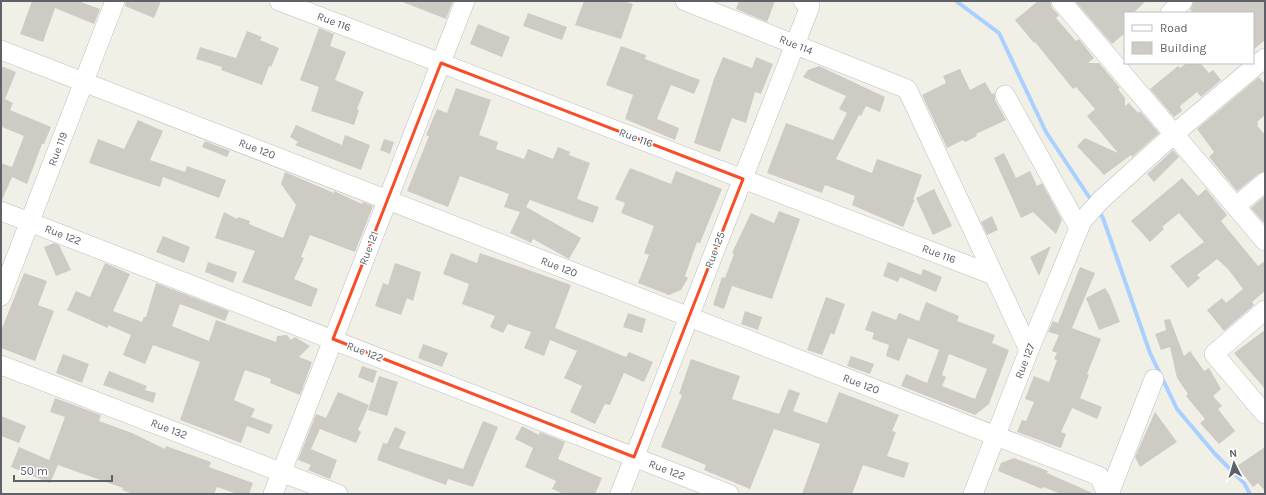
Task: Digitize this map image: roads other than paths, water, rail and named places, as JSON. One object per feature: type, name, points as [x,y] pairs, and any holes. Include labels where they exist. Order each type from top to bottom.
[{"type":"street","name":"Rue 119","points":[[1,296],[115,1]]},
{"type":"street","name":"Rue 116","points":[[279,1],[993,275]]},
{"type":"street","name":"Rue 121","points":[[273,494],[465,1]]},
{"type":"street","name":"Rue 114","points":[[685,1],[907,89],[993,275]]},
{"type":"street","points":[[1061,1],[1119,57],[1174,134],[1265,240]]},
{"type":"street","points":[[1171,12],[1183,1]]},
{"type":"street","name":"Rue 125","points":[[620,494],[795,45],[806,4]]},
{"type":"street","name":"Rue 120","points":[[1,50],[1099,476],[1108,494]]},
{"type":"street","points":[[1005,96],[1082,222],[1101,200],[1174,134],[1265,58]]},
{"type":"street","points":[[1236,206],[1265,182]]},
{"type":"street","name":"Rue 122","points":[[1,211],[729,494]]},
{"type":"street","name":"Rue 127","points":[[973,494],[1029,350],[1082,222]]},
{"type":"street","points":[[993,275],[1029,350]]},
{"type":"street","points":[[1265,310],[1214,354],[1265,414]]},
{"type":"street","name":"Rue 132","points":[[1,365],[338,494]]},
{"type":"street","points":[[1108,494],[1154,379]]},
{"type":"waterway","points":[[956,1],[999,33],[1046,132],[1093,203]]},
{"type":"waterway","points":[[1098,210],[1103,218],[1150,353],[1177,409],[1215,454],[1244,483],[1250,494]]}]
